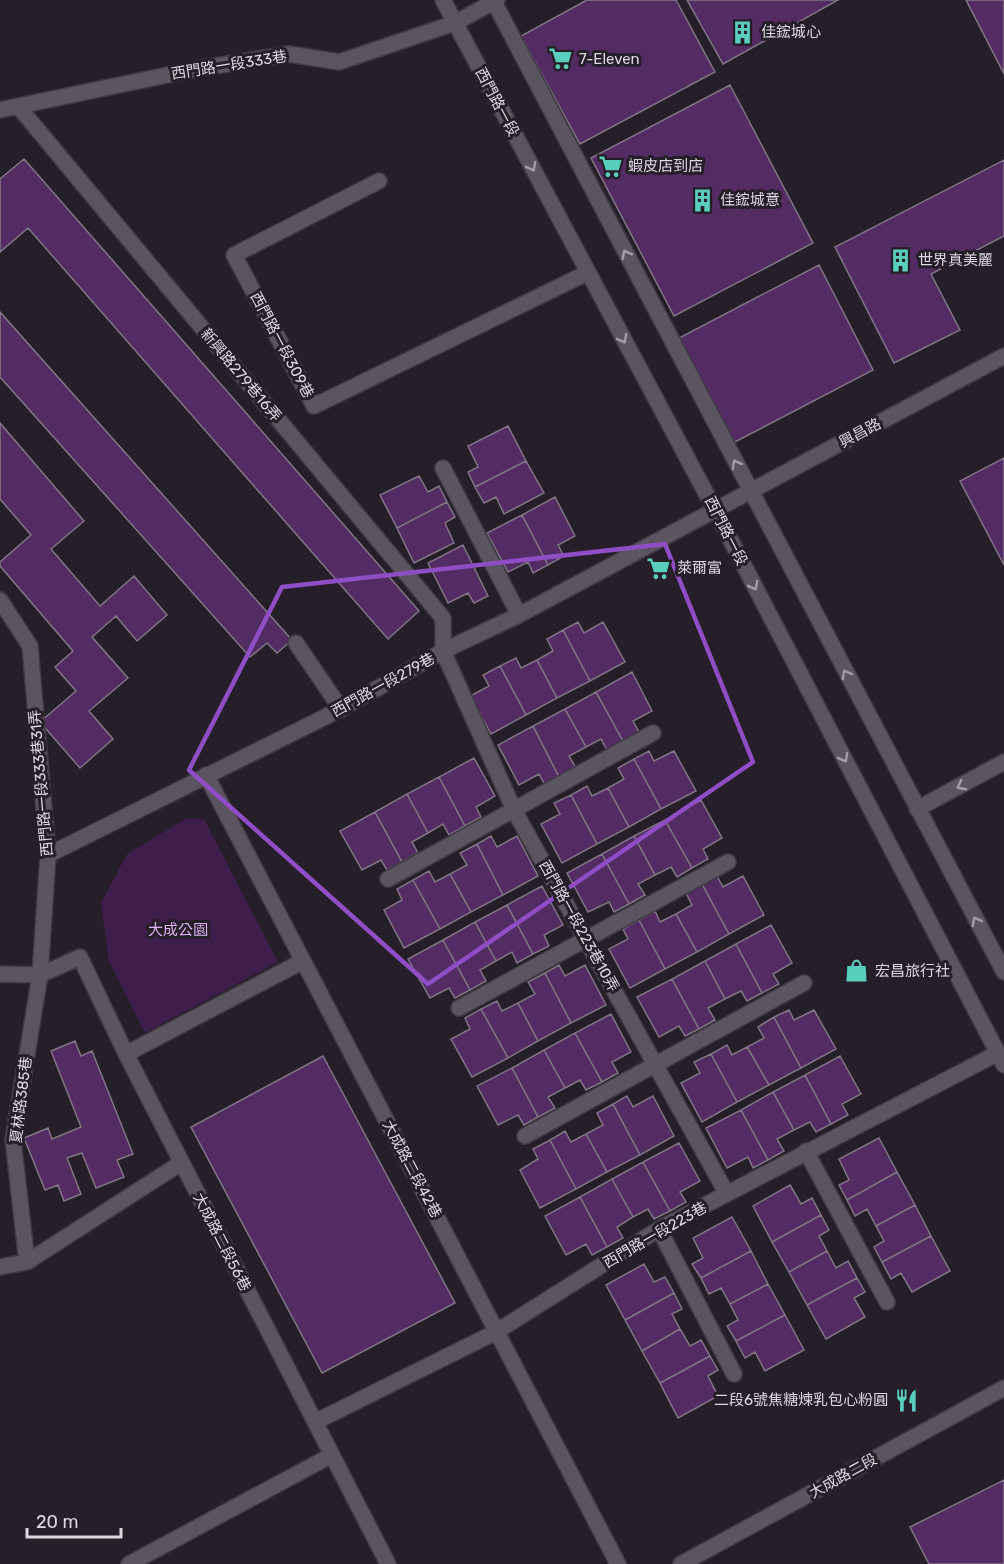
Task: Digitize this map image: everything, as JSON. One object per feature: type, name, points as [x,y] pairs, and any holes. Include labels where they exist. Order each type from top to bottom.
[{"type":"street","name":"西門路一段","points":[[443,0],[715,510],[1001,1059]]},
{"type":"street","name":"西門路一段333巷","points":[[0,110],[191,70],[289,54],[339,62],[455,22],[495,0]]},
{"type":"street","points":[[495,0],[1004,972]]},
{"type":"street","name":"新興路279巷16弄","points":[[18,106],[443,618],[443,651]]},
{"type":"street","name":"西門路一段309巷","points":[[379,181],[234,255],[314,406],[587,273]]},
{"type":"street","name":"興昌路","points":[[715,510],[1004,356]]},
{"type":"street","points":[[443,468],[519,615]]},
{"type":"street","name":"西門路一段279巷","points":[[48,855],[341,709],[443,651],[519,615],[715,510]]},
{"type":"street","name":"西門路一段333巷31弄","points":[[0,600],[30,645],[48,855],[40,975]]},
{"type":"street","points":[[296,643],[341,709]]},
{"type":"street","name":"西門路一段223巷10弄","points":[[443,651],[514,810],[727,1194]]},
{"type":"street","points":[[388,879],[653,734]]},
{"type":"street","points":[[917,809],[1004,762]]},
{"type":"street","name":"大成路二段42巷","points":[[206,775],[618,1564]]},
{"type":"street","points":[[459,1008],[728,862]]},
{"type":"street","name":"大成路二段56巷","points":[[40,975],[80,957],[126,1054],[388,1564]]},
{"type":"street","points":[[126,1054],[303,961]]},
{"type":"street","points":[[0,974],[40,975]]},
{"type":"street","name":"夏林路385巷","points":[[27,1262],[13,1140],[40,975]]},
{"type":"street","points":[[525,1136],[804,983]]},
{"type":"street","name":"西門路一段223巷","points":[[315,1422],[496,1332],[659,1229],[807,1151],[1001,1059]]},
{"type":"street","points":[[807,1151],[887,1302]]},
{"type":"street","points":[[0,1267],[27,1262],[182,1163]]},
{"type":"street","points":[[659,1229],[734,1374]]},
{"type":"street","name":"大成路二段","points":[[681,1564],[1004,1388]]},
{"type":"street","points":[[129,1564],[332,1455]]},
{"type":"highlighted area","points":[[665,544],[753,762],[428,984],[189,770],[282,587]]},
{"type":"green space","name":"大成公園","points":[[187,818],[204,819],[278,962],[145,1033],[109,961],[101,903],[127,854]]},
{"type":"building","points":[[587,0],[676,0],[715,72],[580,144],[521,36]]},
{"type":"building","name":"佳鋐城心","points":[[687,0],[838,0],[723,64]]},
{"type":"building","points":[[966,0],[1004,0],[1004,74]]},
{"type":"building","name":"佳鋐城意","points":[[730,85],[813,243],[674,316],[591,158]]},
{"type":"building","points":[[24,159],[419,611],[388,639],[28,228],[0,252],[0,179]]},
{"type":"building","name":"世界真美麗","points":[[1004,160],[1004,236],[931,274],[960,330],[894,363],[835,247]]},
{"type":"building","points":[[819,265],[873,370],[733,443],[679,338]]},
{"type":"building","points":[[0,312],[292,640],[277,653],[267,643],[250,657],[0,377]]},
{"type":"building","points":[[0,423],[84,521],[51,549],[100,606],[134,576],[167,615],[137,641],[116,616],[92,637],[128,678],[89,711],[113,739],[80,768],[40,722],[76,691],[55,667],[73,651],[0,566],[0,562],[31,535],[0,499]]},
{"type":"building","points":[[508,426],[526,461],[475,487],[468,472],[478,467],[468,446]]},
{"type":"building","points":[[1004,458],[1004,565],[960,481]]},
{"type":"building","points":[[526,461],[544,493],[504,514],[496,497],[484,503],[475,487]]},
{"type":"building","points":[[419,476],[428,492],[439,486],[447,502],[397,528],[380,495]]},
{"type":"building","points":[[555,497],[575,536],[558,545],[564,556],[548,565],[522,515]]},
{"type":"building","points":[[447,502],[455,517],[445,523],[454,543],[414,563],[397,528]]},
{"type":"building","points":[[522,515],[548,565],[533,573],[528,562],[508,572],[487,533]]},
{"type":"building","points":[[463,545],[488,596],[474,603],[468,593],[448,603],[428,563]]},
{"type":"building","points":[[578,622],[584,633],[603,622],[625,662],[590,681],[563,630]]},
{"type":"building","points":[[563,630],[590,681],[557,698],[537,660],[553,651],[547,639]]},
{"type":"building","points":[[516,658],[521,668],[537,660],[557,698],[526,715],[500,666]]},
{"type":"building","points":[[500,666],[526,715],[491,734],[470,696],[489,686],[483,675]]},
{"type":"building","points":[[632,672],[652,711],[633,721],[639,732],[623,741],[596,692]]},
{"type":"building","points":[[596,692],[623,741],[607,750],[601,739],[586,747],[565,709]]},
{"type":"building","points":[[565,709],[586,747],[569,756],[576,768],[559,777],[533,726]]},
{"type":"building","points":[[533,726],[559,777],[545,785],[539,774],[519,785],[498,745]]},
{"type":"building","points":[[649,751],[654,761],[674,751],[696,791],[661,809],[634,759]]},
{"type":"building","points":[[474,758],[495,796],[476,807],[481,817],[465,826],[439,777]]},
{"type":"building","points":[[634,759],[661,809],[629,827],[608,788],[624,779],[618,768]]},
{"type":"building","points":[[439,777],[465,826],[449,835],[443,824],[428,833],[407,794]]},
{"type":"building","points":[[587,786],[592,796],[608,788],[629,827],[597,844],[571,795]]},
{"type":"building","points":[[407,794],[428,833],[412,842],[418,853],[402,862],[375,812]]},
{"type":"building","points":[[571,795],[597,844],[562,863],[541,824],[560,814],[554,803]]},
{"type":"building","points":[[701,800],[722,838],[703,849],[708,859],[692,868],[665,820]]},
{"type":"building","points":[[375,812],[402,862],[387,870],[381,860],[362,870],[340,831]]},
{"type":"building","points":[[665,820],[692,868],[677,877],[671,867],[655,875],[634,836]]},
{"type":"building","points":[[491,836],[497,847],[517,836],[538,876],[503,895],[477,844]]},
{"type":"building","points":[[634,836],[655,875],[638,884],[645,895],[629,904],[602,854]]},
{"type":"building","points":[[477,844],[503,895],[471,912],[450,874],[467,865],[460,853]]},
{"type":"building","points":[[602,854],[629,904],[614,912],[609,902],[588,912],[567,873]]},
{"type":"building","points":[[429,871],[435,882],[450,874],[471,912],[440,929],[413,880]]},
{"type":"building","points":[[717,876],[723,887],[743,876],[764,915],[729,934],[702,884]]},
{"type":"building","points":[[413,880],[440,929],[404,948],[384,910],[402,900],[397,889]]},
{"type":"building","points":[[702,884],[729,934],[697,952],[676,914],[692,905],[686,893]]},
{"type":"building","points":[[542,886],[563,925],[544,935],[549,946],[533,954],[507,905]]},
{"type":"building","points":[[507,905],[533,954],[517,963],[512,952],[496,961],[475,922]]},
{"type":"building","points":[[655,911],[660,922],[676,914],[697,952],[665,969],[639,920]]},
{"type":"building","points":[[639,920],[665,969],[630,988],[609,949],[628,939],[623,929]]},
{"type":"building","points":[[475,922],[496,961],[480,970],[486,981],[470,990],[443,940]]},
{"type":"building","points":[[771,925],[792,963],[773,974],[779,984],[762,993],[736,944]]},
{"type":"building","points":[[443,940],[470,990],[455,998],[449,988],[430,998],[408,959]]},
{"type":"building","points":[[736,944],[762,993],[747,1001],[741,991],[725,999],[705,961]]},
{"type":"building","points":[[705,961],[725,999],[708,1008],[715,1020],[699,1029],[672,979]]},
{"type":"building","points":[[559,965],[565,976],[585,965],[606,1005],[571,1023],[545,973]]},
{"type":"building","points":[[545,973],[571,1023],[538,1041],[518,1003],[535,994],[528,982]]},
{"type":"building","points":[[672,979],[699,1029],[685,1036],[679,1026],[659,1037],[637,997]]},
{"type":"building","points":[[497,1001],[502,1011],[518,1003],[538,1041],[508,1058],[481,1009]]},
{"type":"building","points":[[481,1009],[508,1058],[472,1077],[451,1039],[470,1029],[465,1018]]},
{"type":"building","points":[[789,1010],[794,1020],[814,1010],[836,1049],[801,1068],[774,1017]]},
{"type":"building","points":[[611,1014],[631,1052],[612,1062],[618,1073],[602,1082],[575,1033]]},
{"type":"building","points":[[774,1017],[801,1068],[769,1085],[747,1047],[764,1038],[758,1027]]},
{"type":"building","points":[[575,1033],[602,1082],[586,1090],[580,1080],[565,1088],[544,1050]]},
{"type":"building","points":[[75,1041],[81,1056],[92,1051],[133,1154],[117,1160],[124,1177],[96,1188],[82,1153],[67,1158],[81,1194],[64,1201],[58,1185],[45,1190],[24,1138],[48,1128],[52,1139],[81,1127],[51,1051]]},
{"type":"building","points":[[727,1045],[732,1055],[747,1047],[769,1085],[737,1102],[711,1054]]},
{"type":"building","points":[[544,1050],[565,1088],[548,1097],[555,1108],[538,1117],[512,1068]]},
{"type":"building","points":[[711,1054],[737,1102],[702,1122],[681,1083],[700,1073],[694,1062]]},
{"type":"building","points":[[323,1056],[455,1303],[322,1373],[191,1127]]},
{"type":"building","points":[[840,1056],[861,1094],[842,1104],[848,1115],[831,1124],[805,1075]]},
{"type":"building","points":[[512,1068],[538,1117],[524,1125],[518,1115],[498,1125],[477,1086]]},
{"type":"building","points":[[805,1075],[831,1124],[816,1132],[810,1122],[794,1130],[773,1092]]},
{"type":"building","points":[[773,1092],[794,1130],[777,1139],[784,1151],[768,1160],[741,1110]]},
{"type":"building","points":[[627,1096],[633,1107],[653,1096],[674,1136],[640,1155],[613,1104]]},
{"type":"building","points":[[613,1104],[640,1155],[607,1172],[586,1134],[603,1125],[597,1113]]},
{"type":"building","points":[[741,1110],[768,1160],[753,1168],[748,1157],[727,1168],[706,1128]]},
{"type":"building","points":[[565,1131],[571,1142],[586,1134],[607,1172],[576,1189],[550,1140]]},
{"type":"building","points":[[879,1138],[897,1172],[847,1200],[839,1185],[849,1180],[839,1159]]},
{"type":"building","points":[[550,1140],[576,1189],[540,1208],[520,1170],[538,1159],[533,1149]]},
{"type":"building","points":[[679,1143],[700,1181],[680,1192],[686,1202],[670,1211],[643,1162]]},
{"type":"building","points":[[643,1162],[670,1211],[654,1219],[648,1209],[633,1217],[612,1179]]},
{"type":"building","points":[[897,1172],[915,1205],[876,1226],[867,1209],[855,1216],[847,1200]]},
{"type":"building","points":[[612,1179],[633,1217],[617,1227],[623,1238],[607,1247],[580,1197]]},
{"type":"building","points":[[790,1185],[801,1204],[812,1198],[821,1215],[772,1242],[753,1206]]},
{"type":"building","points":[[580,1197],[607,1247],[592,1255],[586,1244],[566,1255],[545,1216]]},
{"type":"building","points":[[915,1205],[931,1236],[882,1262],[874,1247],[884,1241],[876,1226]]},
{"type":"building","points":[[821,1215],[829,1230],[819,1236],[827,1251],[789,1272],[772,1242]]},
{"type":"building","points":[[732,1217],[751,1251],[701,1278],[692,1264],[703,1258],[693,1238]]},
{"type":"building","points":[[931,1236],[950,1271],[912,1292],[901,1273],[891,1279],[882,1262]]},
{"type":"building","points":[[751,1251],[768,1284],[730,1304],[721,1288],[709,1294],[701,1278]]},
{"type":"building","points":[[827,1251],[836,1268],[848,1261],[857,1278],[807,1305],[789,1272]]},
{"type":"building","points":[[644,1264],[654,1282],[665,1277],[674,1293],[625,1320],[606,1285]]},
{"type":"building","points":[[857,1278],[865,1292],[854,1298],[865,1317],[826,1339],[807,1305]]},
{"type":"building","points":[[768,1284],[785,1315],[736,1341],[727,1326],[738,1320],[730,1304]]},
{"type":"building","points":[[674,1293],[682,1309],[672,1314],[680,1329],[642,1351],[625,1320]]},
{"type":"building","points":[[785,1315],[804,1350],[765,1371],[755,1352],[745,1358],[736,1341]]},
{"type":"building","points":[[680,1329],[690,1346],[701,1340],[710,1356],[660,1383],[642,1351]]},
{"type":"building","points":[[710,1356],[718,1370],[708,1376],[718,1396],[678,1418],[660,1383]]},
{"type":"building","points":[[1004,1480],[1004,1564],[929,1564],[910,1527]]},
{"type":"place","name":"佳鋐城心","points":[[743,32]]},
{"type":"place","name":"7-Eleven","points":[[561,59]]},
{"type":"place","name":"蝦皮店到店","points":[[610,166]]},
{"type":"place","name":"佳鋐城意","points":[[702,200]]},
{"type":"place","name":"世界真美麗","points":[[900,260]]},
{"type":"place","name":"萊爾富","points":[[659,568]]},
{"type":"place","name":"宏昌旅行社","points":[[857,971]]},
{"type":"place","name":"二段6號焦糖煉乳包心粉圓","points":[[906,1400]]}]
